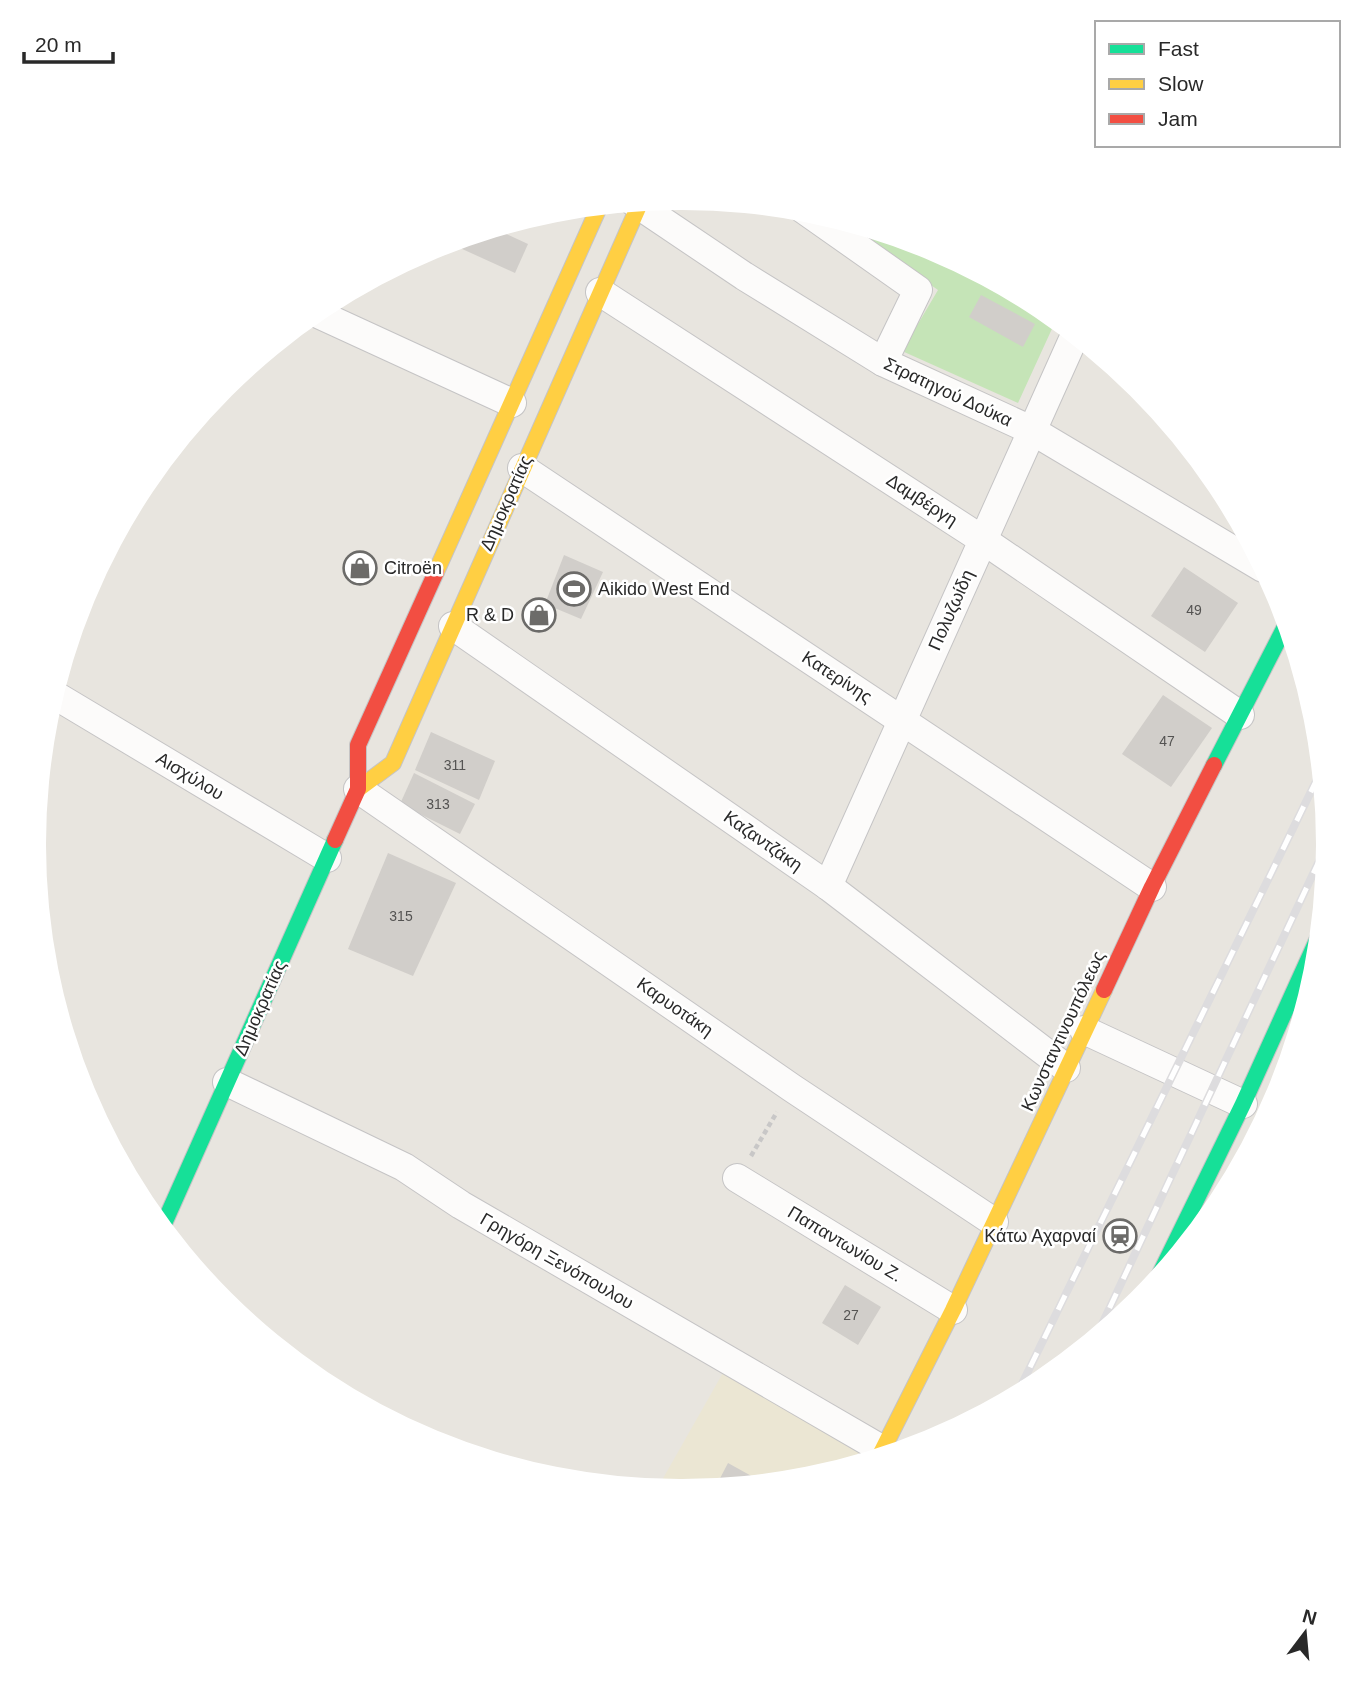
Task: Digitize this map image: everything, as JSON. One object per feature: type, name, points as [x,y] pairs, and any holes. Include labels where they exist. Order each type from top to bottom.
[{"type":"main road","name":"Δημοκρατίας","points":[[358,789],[393,763],[634,211]]},
{"type":"main road","name":"Δημοκρατίας","points":[[167,1217],[358,789],[358,746],[595,215]]},
{"type":"main road","name":"Κωνσταντινουπόλεως","points":[[885,1446],[953,1310],[1152,887],[1280,636]]},
{"type":"main road","points":[[1176,1240],[1295,1003]]},
{"type":"street","name":"Στρατηγού Δούκα","points":[[649,211],[744,276],[883,362],[1031,430],[1247,558]]},
{"type":"street","points":[[829,228],[918,290],[883,362]]},
{"type":"street","name":"Δαμβέργη","points":[[600,292],[983,540],[1240,715]]},
{"type":"street","points":[[327,318],[512,403]]},
{"type":"street","name":"Πολυζωίδη","points":[[828,886],[1071,344]]},
{"type":"street","name":"Κατερίνης","points":[[522,468],[1152,887]]},
{"type":"street","name":"Καζαντζάκη","points":[[453,626],[828,886],[1066,1068]]},
{"type":"street","name":"Αισχύλου","points":[[63,700],[327,858]]},
{"type":"street","name":"Καρυοτάκη","points":[[358,789],[994,1222]]},
{"type":"street","points":[[1084,1030],[1243,1104]]},
{"type":"street","name":"Γρηγόρη Ξενόπουλου","points":[[227,1082],[404,1167],[461,1205],[873,1449]]},
{"type":"street","name":"Παπαντωνίου Ζ.","points":[[737,1178],[953,1310]]},
{"type":"path","points":[[737,1178],[792,1087]]},
{"type":"shaded area","points":[[724,1371],[861,1448],[858,1454],[845,1458],[763,1474],[722,1478],[663,1479]]},
{"type":"green space","points":[[861,236],[924,258],[961,275],[998,295],[1051,330],[1018,403],[902,351],[938,290]]},
{"type":"building","points":[[506,234],[528,244],[515,273],[461,249]]},
{"type":"building","points":[[981,295],[1035,324],[1023,347],[969,317]]},
{"type":"building","points":[[564,555],[603,572],[581,619],[545,604]]},
{"type":"building","points":[[1184,567],[1238,603],[1205,652],[1151,616]]},
{"type":"building","points":[[1163,695],[1212,728],[1171,787],[1122,754]]},
{"type":"building","points":[[431,732],[495,761],[479,800],[415,770]]},
{"type":"building","points":[[414,773],[475,804],[460,834],[400,804]]},
{"type":"building","points":[[388,853],[456,883],[413,976],[348,949]]},
{"type":"building","points":[[845,1285],[881,1307],[858,1345],[822,1323]]},
{"type":"building","points":[[728,1463],[750,1475],[722,1478]]},
{"type":"railway","points":[[1025,1377],[1313,788]]},
{"type":"railway","points":[[1106,1316],[1315,870]]},
{"type":"traffic: fast","points":[[1214,765],[1280,636]]},
{"type":"traffic: fast","points":[[167,1217],[335,840]]},
{"type":"traffic: fast","points":[[1176,1240],[1243,1104],[1302,975]]},
{"type":"traffic: slow","points":[[358,789],[393,763],[636,211]]},
{"type":"traffic: slow","points":[[436,572],[595,215]]},
{"type":"traffic: slow","points":[[884,1446],[953,1310],[1104,990]]},
{"type":"traffic: jam","points":[[335,840],[358,789],[358,745],[436,572]]},
{"type":"traffic: jam","points":[[1104,990],[1152,887],[1214,765]]},
{"type":"place","name":"Citroën","points":[[360,568]]},
{"type":"place","name":"Aikido West End","points":[[574,589]]},
{"type":"place","name":"R & D","points":[[539,615]]},
{"type":"place","name":"Κάτω Αχαρναί","points":[[1120,1236]]}]
